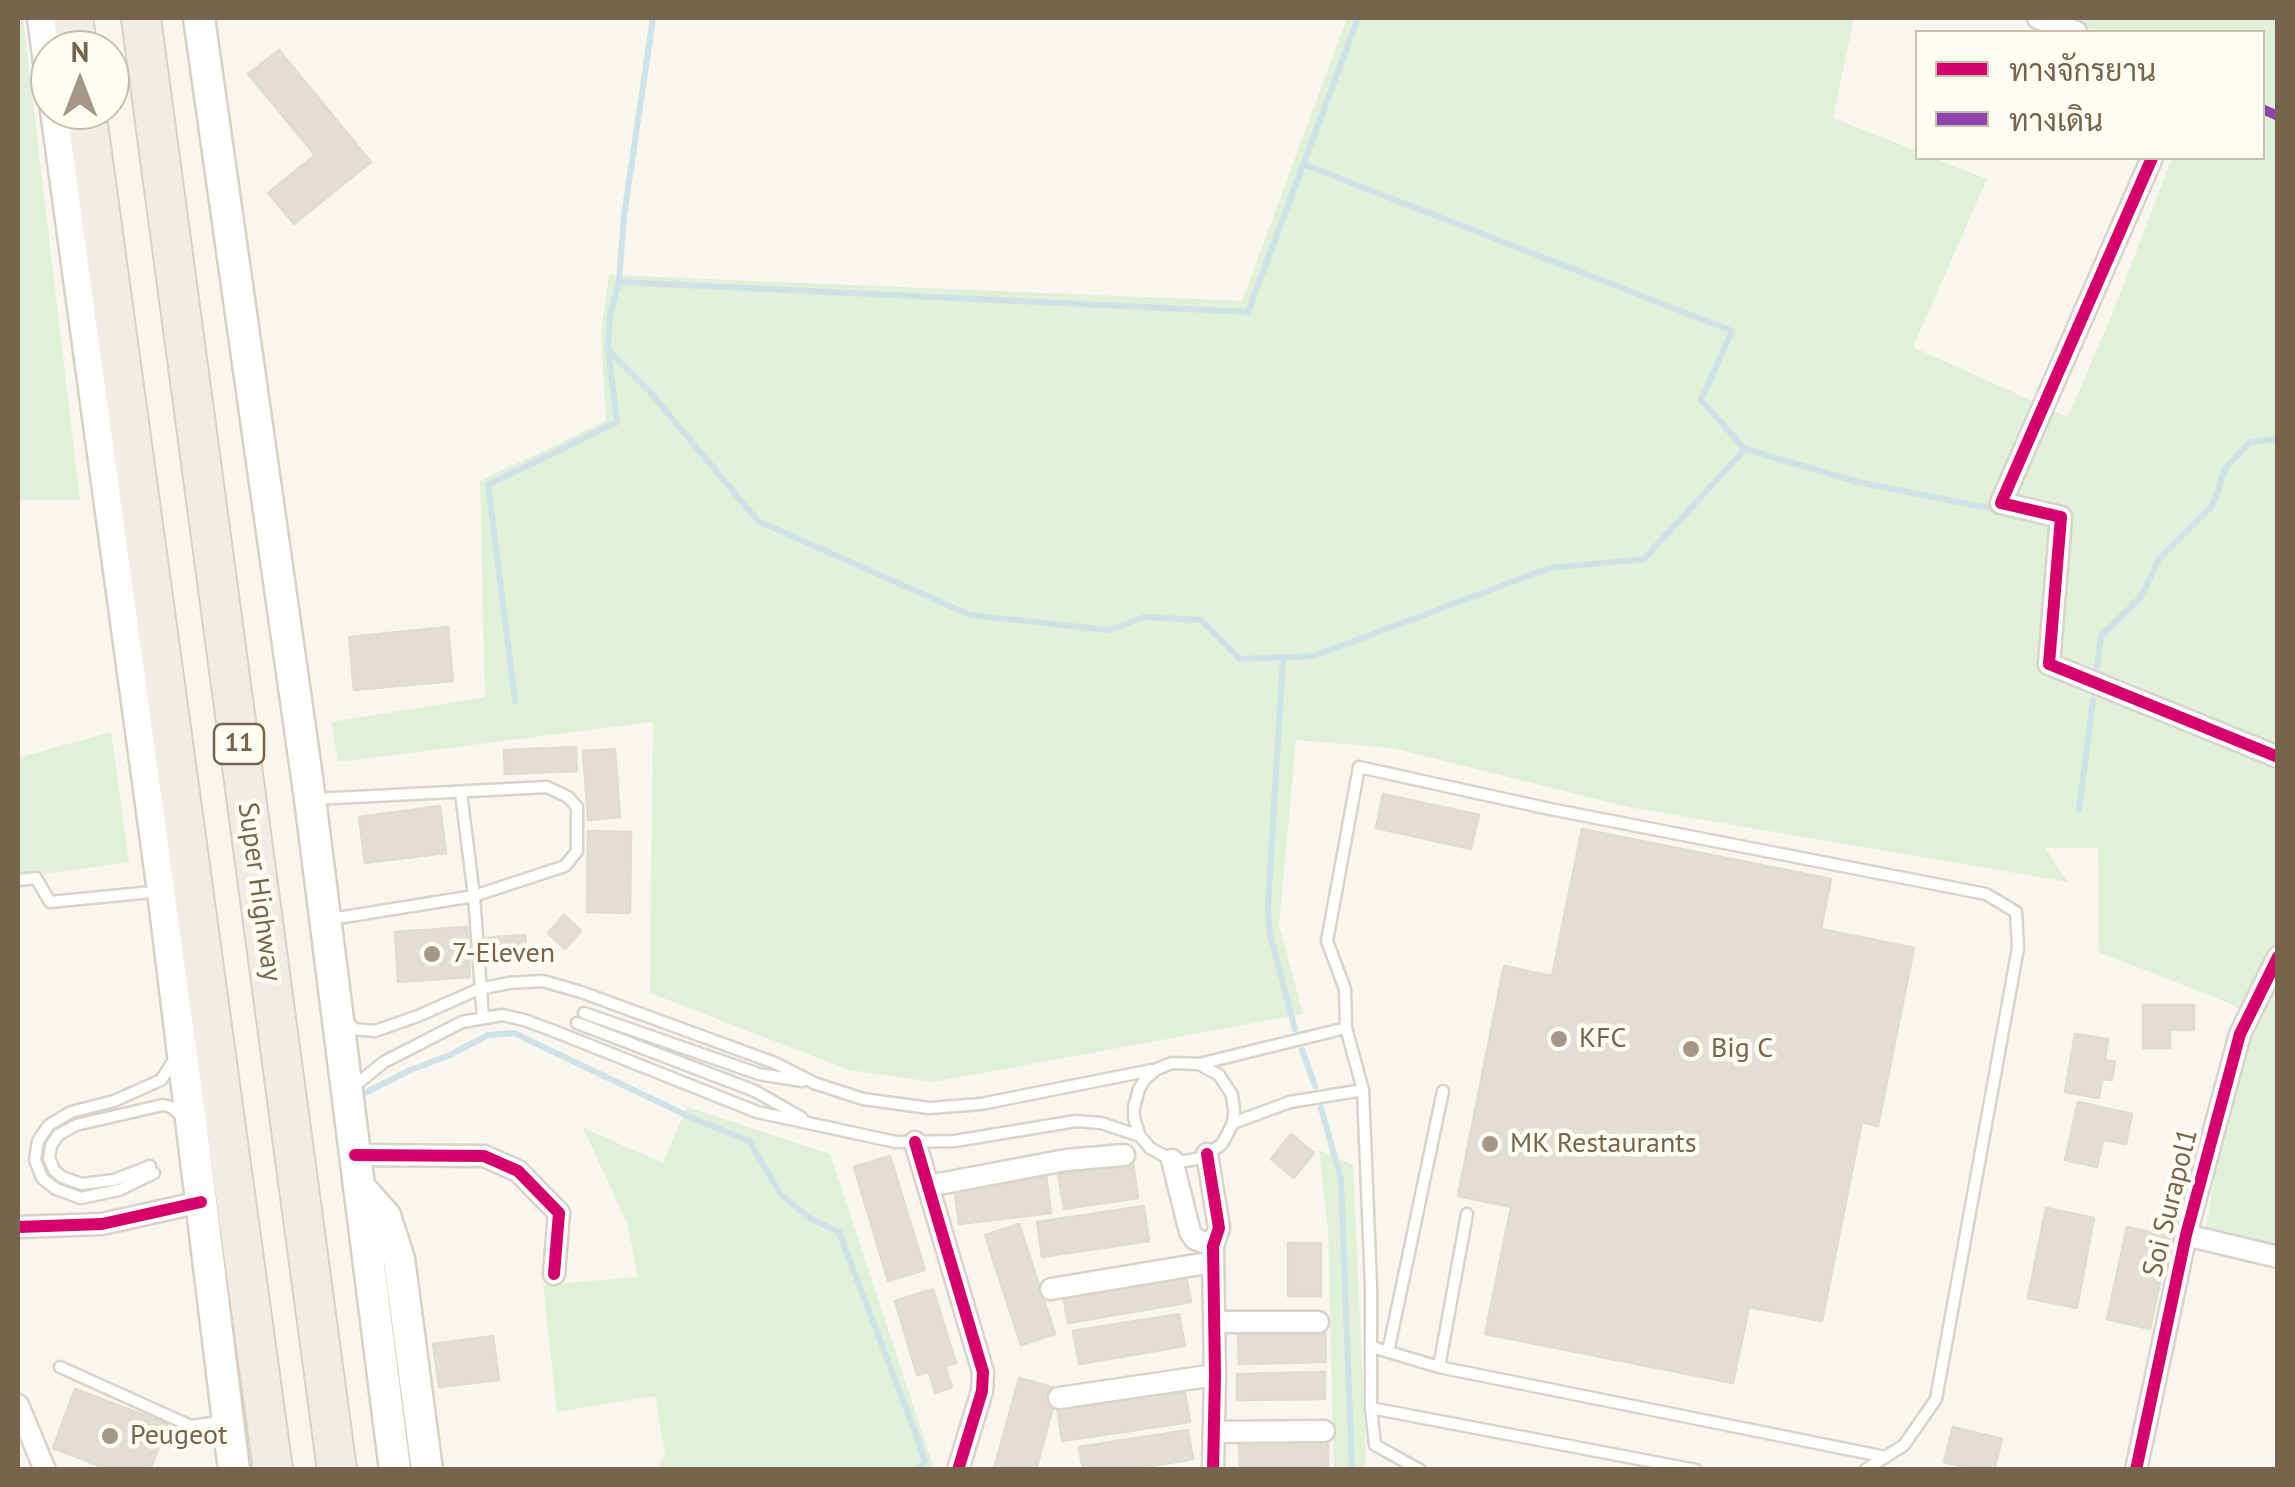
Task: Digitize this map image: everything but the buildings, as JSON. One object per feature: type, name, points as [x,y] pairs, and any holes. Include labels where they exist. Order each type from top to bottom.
[{"type":"highway","name":"Super Highway","points":[[140,18],[338,1470]]},
{"type":"highway","name":"11","points":[[89,130],[273,1470]]},
{"type":"main road","points":[[199,18],[310,799],[398,1470]]},
{"type":"main road","points":[[59,130],[162,891],[234,1470]]},
{"type":"main road","points":[[359,1187],[384,1216],[400,1259],[427,1470]]},
{"type":"street","points":[[2038,18],[2071,30]]},
{"type":"street","points":[[2151,160],[2002,503],[2061,516],[2049,664],[2278,757]]},
{"type":"street","name":"Soi Surapol1","points":[[2136,1470],[2186,1235],[2240,1034],[2278,957]]},
{"type":"street","points":[[915,1142],[983,1372],[982,1392],[959,1466]]},
{"type":"street","points":[[1207,1154],[1219,1228],[1213,1254],[1213,1470]]},
{"type":"street","points":[[355,1155],[484,1156],[518,1170],[559,1213],[554,1274]]},
{"type":"street","points":[[928,1186],[1066,1160],[1124,1155]]},
{"type":"street","points":[[1172,1160],[1190,1232],[1213,1254]]},
{"type":"street","points":[[18,1227],[102,1224],[201,1202]]},
{"type":"street","points":[[2186,1235],[2278,1257]]},
{"type":"street","points":[[1051,1289],[1213,1254]]},
{"type":"street","points":[[1214,1322],[1318,1322]]},
{"type":"street","points":[[1059,1398],[1215,1374]]},
{"type":"street","points":[[18,1405],[44,1470]]},
{"type":"street","points":[[1214,1432],[1324,1430]]},
{"type":"lane","points":[[1420,1470],[1405,1466],[1374,1445],[1363,1090],[1346,1028],[1345,989],[1327,941],[1359,767],[1550,809],[1986,894],[2016,912],[2018,948],[1936,1399],[1904,1445],[1865,1470]]},
{"type":"lane","points":[[310,799],[547,788],[568,797],[577,807],[577,851],[565,866],[474,896],[325,920]]},
{"type":"lane","points":[[461,793],[483,1018]]},
{"type":"lane","points":[[18,880],[36,878],[50,902],[162,891]]},
{"type":"lane","points":[[336,1004],[354,1029],[375,1031],[479,989],[543,981],[775,1062],[814,1083]]},
{"type":"lane","points":[[347,1092],[384,1062],[462,1022],[502,1015],[524,1020],[756,1112],[896,1142],[955,1141],[1076,1121],[1102,1123],[1140,1136]]},
{"type":"lane","points":[[812,1124],[755,1091],[580,1018],[760,1074],[814,1083],[863,1099],[929,1108],[982,1104],[1172,1063],[1199,1064],[1219,1076],[1232,1095],[1233,1123],[1222,1144],[1192,1160],[1172,1160],[1150,1148],[1140,1136],[1134,1107],[1139,1089],[1157,1069]]},
{"type":"lane","points":[[1199,1064],[1346,1028]]},
{"type":"lane","points":[[181,1043],[161,1080],[48,1124],[38,1142],[35,1160],[42,1178],[56,1189],[81,1198],[119,1190],[152,1170],[82,1184],[62,1177],[49,1158],[58,1135],[76,1124],[162,1105],[171,1107],[192,1126]]},
{"type":"lane","points":[[1233,1123],[1290,1102],[1363,1090]]},
{"type":"lane","points":[[1388,1352],[1444,1091]]},
{"type":"lane","points":[[1439,1367],[1468,1214]]},
{"type":"lane","points":[[1372,1347],[1439,1367],[1886,1457]]},
{"type":"lane","points":[[60,1367],[191,1426],[228,1420]]},
{"type":"lane","points":[[1372,1408],[1696,1470]]},
{"type":"green space","points":[[18,18],[23,18],[30,77],[30,130],[36,130],[80,500],[18,500]]},
{"type":"green space","points":[[1347,18],[1854,18],[1833,118],[1915,150],[1915,160],[1938,160],[1987,179],[1913,347],[2068,417],[2171,160],[2265,160],[2265,30],[2092,30],[2066,18],[2277,18],[2277,1246],[2206,1229],[2222,1130],[2236,1077],[2259,1021],[2231,1004],[2099,952],[2098,848],[2045,848],[2068,882],[1628,807],[1393,748],[1296,740],[1279,925],[1303,1014],[933,1082],[849,1070],[650,993],[653,722],[338,762],[331,722],[485,697],[480,481],[606,421],[601,333],[609,275],[1242,301]]},
{"type":"green space","points":[[111,732],[129,862],[18,878],[18,758]]},
{"type":"green space","points":[[687,1107],[830,1154],[933,1465],[925,1470],[658,1469],[665,1453],[655,1396],[557,1412],[543,1285],[638,1277],[627,1223],[583,1128],[663,1163]]},
{"type":"green space","points":[[1319,1150],[1353,1165],[1364,1469],[1334,1469],[1328,1230]]},
{"type":"waterway","points":[[515,701],[488,485],[617,422],[608,350],[610,316],[619,282],[624,216],[653,18]]},
{"type":"waterway","points":[[619,282],[1248,312],[1358,18]]},
{"type":"waterway","points":[[1303,164],[1732,331],[1701,400],[1745,449]]},
{"type":"waterway","points":[[608,350],[650,392],[758,521],[970,615],[1108,630],[1145,617],[1201,620],[1240,659],[1314,656],[1549,568],[1644,559],[1745,449],[1858,482],[1998,510]]},
{"type":"waterway","points":[[2097,667],[2101,636],[2141,597],[2159,559],[2213,505],[2225,469],[2250,442],[2278,439]]},
{"type":"waterway","points":[[1283,658],[1268,905],[1269,931],[1295,1029]]},
{"type":"waterway","points":[[2079,809],[2093,700]]},
{"type":"waterway","points":[[359,1096],[488,1035],[514,1033],[749,1141],[781,1195],[811,1219],[839,1232],[918,1440],[925,1462],[917,1470]]},
{"type":"waterway","points":[[1302,1050],[1315,1086]]},
{"type":"waterway","points":[[1321,1108],[1341,1179],[1352,1470]]},
{"type":"marked path","points":[[2265,110],[2278,116]]},
{"type":"cycle path","points":[[2151,160],[2001,503],[2061,517],[2049,664],[2278,757]]},
{"type":"cycle path","points":[[2136,1470],[2186,1235],[2240,1034],[2278,957]]},
{"type":"cycle path","points":[[915,1142],[983,1372],[982,1391],[958,1470]]},
{"type":"cycle path","points":[[1207,1154],[1219,1228],[1213,1246],[1213,1470]]},
{"type":"cycle path","points":[[355,1155],[484,1156],[518,1171],[559,1213],[554,1274]]},
{"type":"cycle path","points":[[18,1227],[102,1224],[201,1202]]},
{"type":"place","name":"7-Eleven","points":[[432,954]]},
{"type":"place","name":"KFC","points":[[1559,1039]]},
{"type":"place","name":"Big C","points":[[1691,1049]]},
{"type":"place","name":"MK Restaurants","points":[[1490,1144]]},
{"type":"place","name":"Peugeot","points":[[110,1436]]}]
